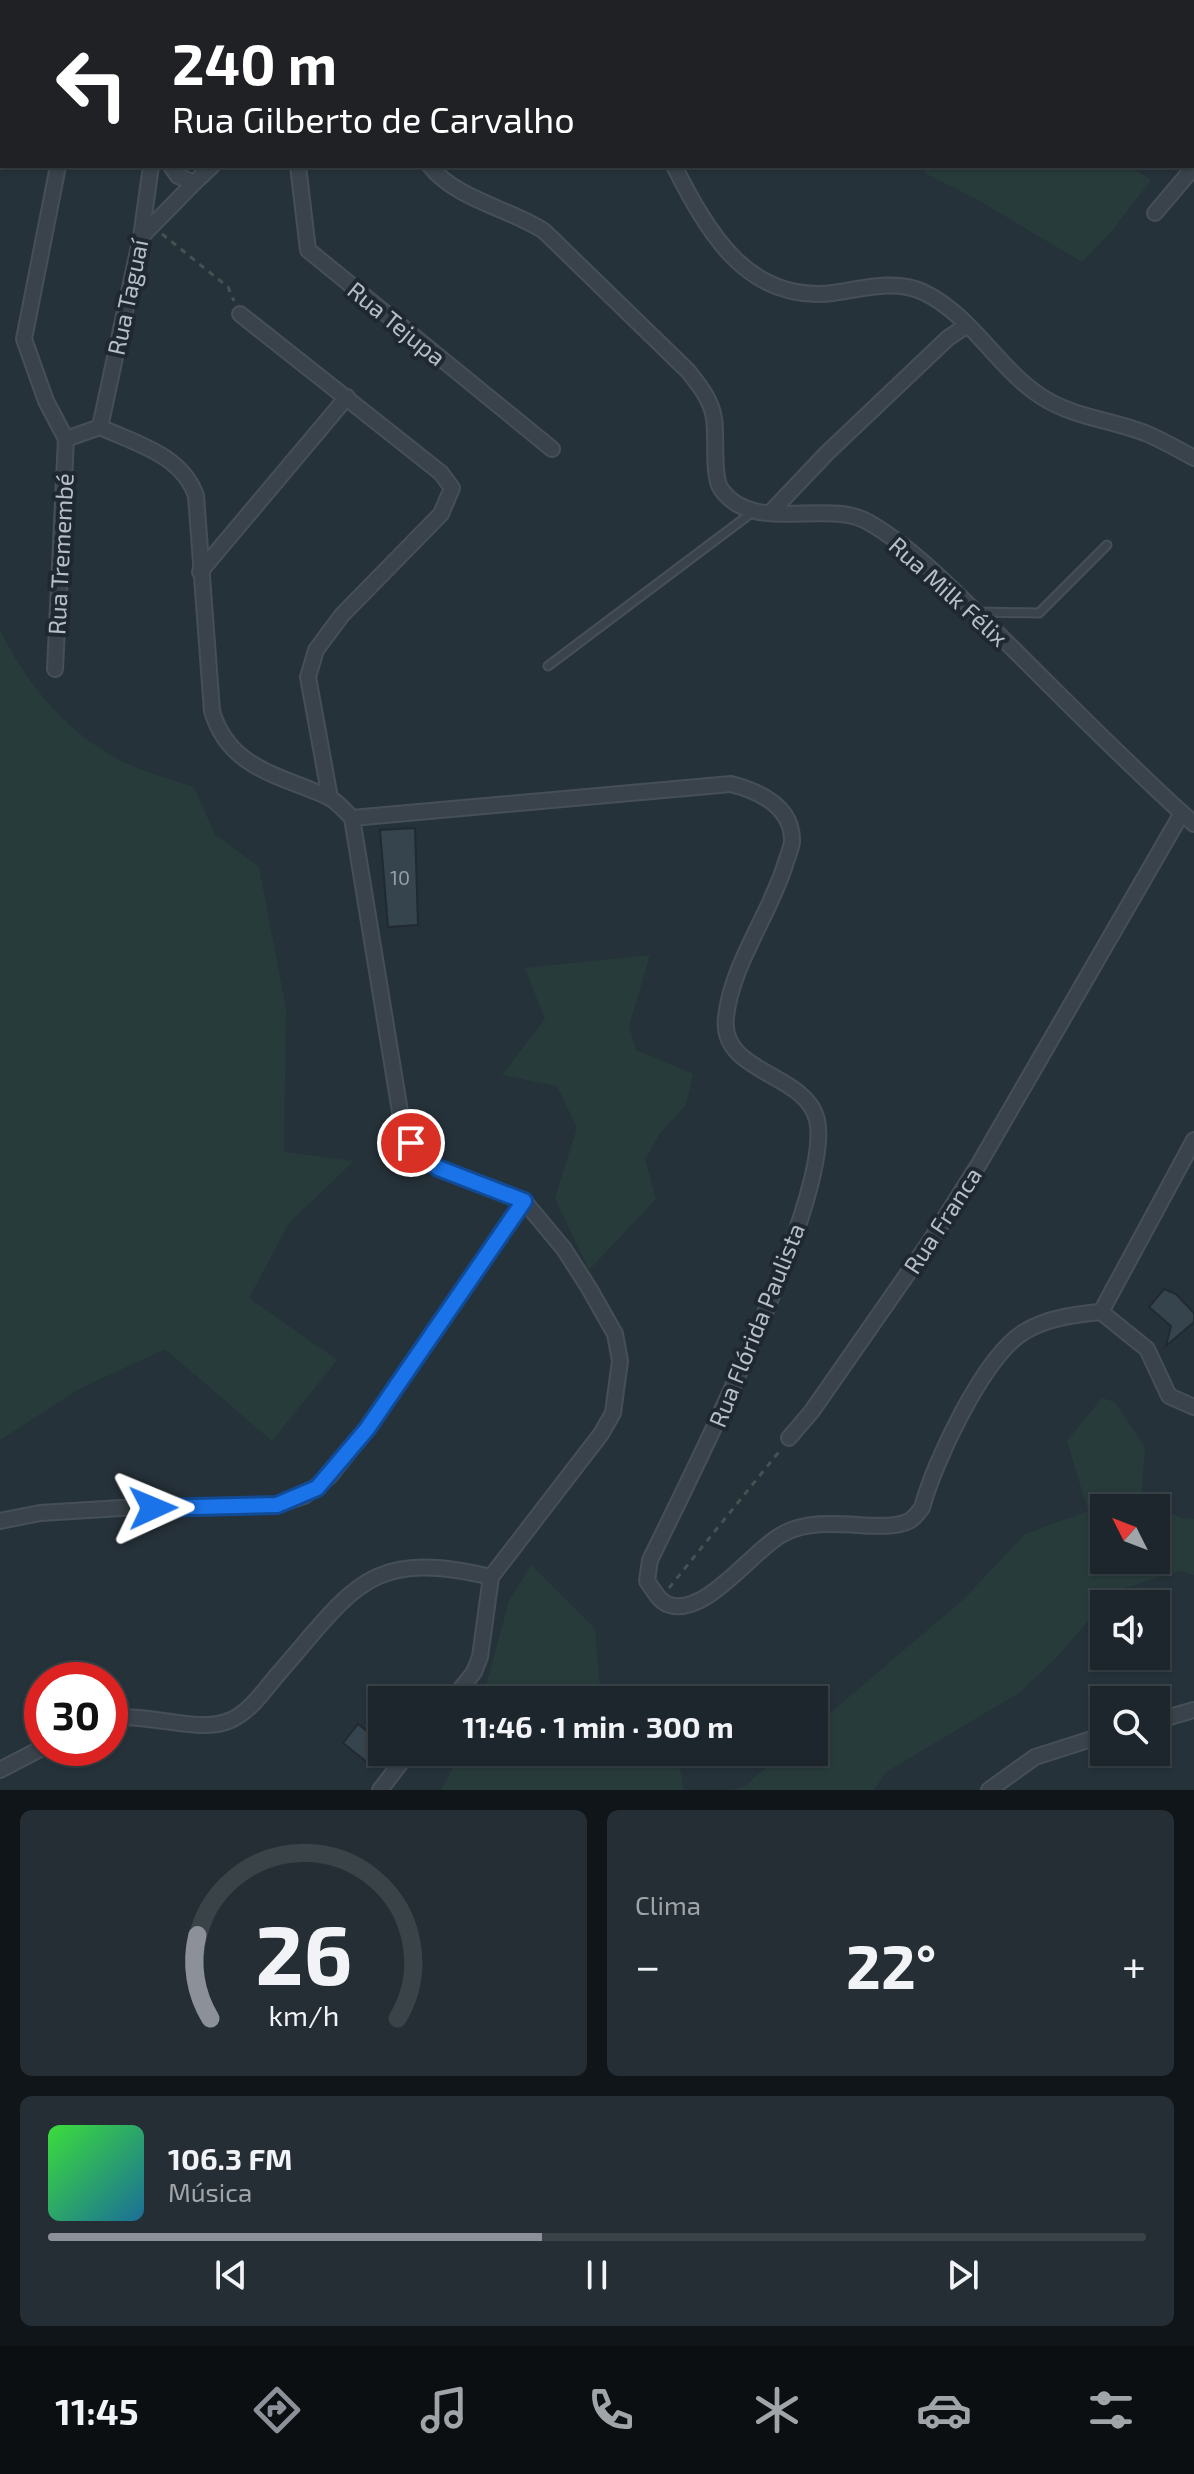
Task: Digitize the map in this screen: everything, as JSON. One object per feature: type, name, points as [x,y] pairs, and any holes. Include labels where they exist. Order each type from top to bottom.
[{"type":"street","points":[[58,168],[24,339],[46,401],[66,439],[100,427],[159,454],[180,466],[191,479],[196,496],[212,711],[218,733],[231,750],[247,761],[330,798],[352,818],[403,1130],[420,1154],[438,1168],[524,1201],[564,1249],[615,1334],[619,1385],[613,1413],[601,1434],[491,1577],[480,1657],[474,1672],[463,1686]]},
{"type":"street","name":"Rua Taguaí","points":[[100,427],[141,237],[151,168]]},
{"type":"street","points":[[172,168],[178,176],[194,183]]},
{"type":"street","points":[[141,237],[210,168]]},
{"type":"street","name":"Rua Tejupa","points":[[298,168],[308,250],[552,449]]},
{"type":"street","name":"Rua Milk Félix","points":[[432,168],[454,189],[517,213],[544,231],[688,371],[711,406],[720,488],[736,503],[755,510],[827,514],[868,521],[902,545],[975,612],[1194,824]]},
{"type":"street","points":[[675,168],[701,216],[724,247],[770,286],[806,293],[903,286],[922,292],[966,326],[1021,380],[1056,405],[1145,433],[1194,458]]},
{"type":"street","points":[[1155,213],[1193,168]]},
{"type":"street","points":[[240,314],[441,473],[452,488],[441,514],[342,615],[316,650],[308,677],[330,798]]},
{"type":"street","points":[[771,512],[827,453],[948,338],[966,326]]},
{"type":"street","points":[[200,572],[347,397]]},
{"type":"street","name":"Rua Tremembé","points":[[55,669],[66,439]]},
{"type":"street","name":"Rua Flórida Paulista","points":[[352,818],[731,784],[766,796],[787,823],[792,841],[781,877],[730,994],[725,1022],[730,1042],[749,1062],[805,1095],[813,1106],[819,1132],[817,1161],[806,1204],[772,1291],[712,1433],[650,1560],[647,1581],[660,1599]]},
{"type":"street","name":"Rua Franca","points":[[789,1438],[812,1411],[929,1243],[979,1164],[1182,813]]},
{"type":"street","points":[[1101,1312],[1194,1140]]},
{"type":"street","points":[[0,1521],[40,1513],[121,1508],[277,1505],[304,1496],[330,1476],[367,1429],[524,1201]]},
{"type":"street","points":[[660,1599],[669,1605],[681,1605],[706,1597],[785,1532],[837,1522],[909,1521],[922,1508],[954,1427],[1009,1344],[1035,1327],[1075,1314],[1101,1312],[1147,1349],[1169,1396],[1194,1407]]},
{"type":"street","points":[[128,1719],[226,1722],[254,1702],[330,1616],[376,1574],[441,1566],[491,1577]]},
{"type":"street","points":[[1170,1717],[1194,1710]]},
{"type":"street","points":[[989,1790],[1035,1757],[1090,1739]]},
{"type":"street","points":[[0,1770],[24,1757]]},
{"type":"street","points":[[380,1790],[398,1766]]},
{"type":"lane","points":[[548,666],[755,510]]},
{"type":"lane","points":[[975,612],[1039,613],[1107,545]]},
{"type":"path","points":[[153,227],[228,287],[240,314]]},
{"type":"path","points":[[660,1599],[789,1438]]},
{"type":"shaded area","points":[[925,168],[1132,168],[1151,180],[1111,232],[1082,262],[978,200],[925,173]]},
{"type":"shaded area","points":[[0,630],[24,671],[70,726],[130,765],[194,787],[215,835],[259,867],[286,1009],[284,1152],[354,1161],[289,1223],[249,1298],[337,1360],[272,1441],[165,1349],[79,1389],[0,1440]]},
{"type":"shaded area","points":[[650,955],[629,1026],[636,1050],[693,1074],[686,1105],[661,1132],[645,1159],[656,1199],[589,1270],[555,1198],[577,1128],[557,1086],[502,1075],[545,1019],[525,968]]},
{"type":"shaded area","points":[[1102,1398],[1115,1402],[1145,1447],[1141,1494],[1090,1494],[1090,1574],[1170,1574],[1170,1513],[1194,1519],[1194,1575],[1180,1571],[1117,1590],[1090,1590],[1090,1619],[1056,1658],[1019,1693],[886,1772],[874,1790],[733,1790],[745,1786],[768,1766],[828,1766],[828,1715],[965,1598],[1025,1534],[1088,1511],[1067,1441]]},
{"type":"shaded area","points":[[531,1565],[595,1629],[600,1686],[486,1686],[509,1601]]},
{"type":"shaded area","points":[[454,1766],[680,1766],[684,1790],[441,1790]]},
{"type":"building","points":[[415,828],[418,925],[388,927],[380,830]]},
{"type":"building","points":[[1164,1289],[1176,1294],[1194,1313],[1194,1322],[1166,1346],[1171,1326],[1149,1307]]},
{"type":"building","points":[[358,1724],[368,1732],[368,1763],[343,1743]]},
{"type":"route","points":[[153,1508],[277,1505],[304,1496],[330,1476],[367,1429],[524,1201],[510,1193],[461,1179],[438,1168],[411,1143]]}]
